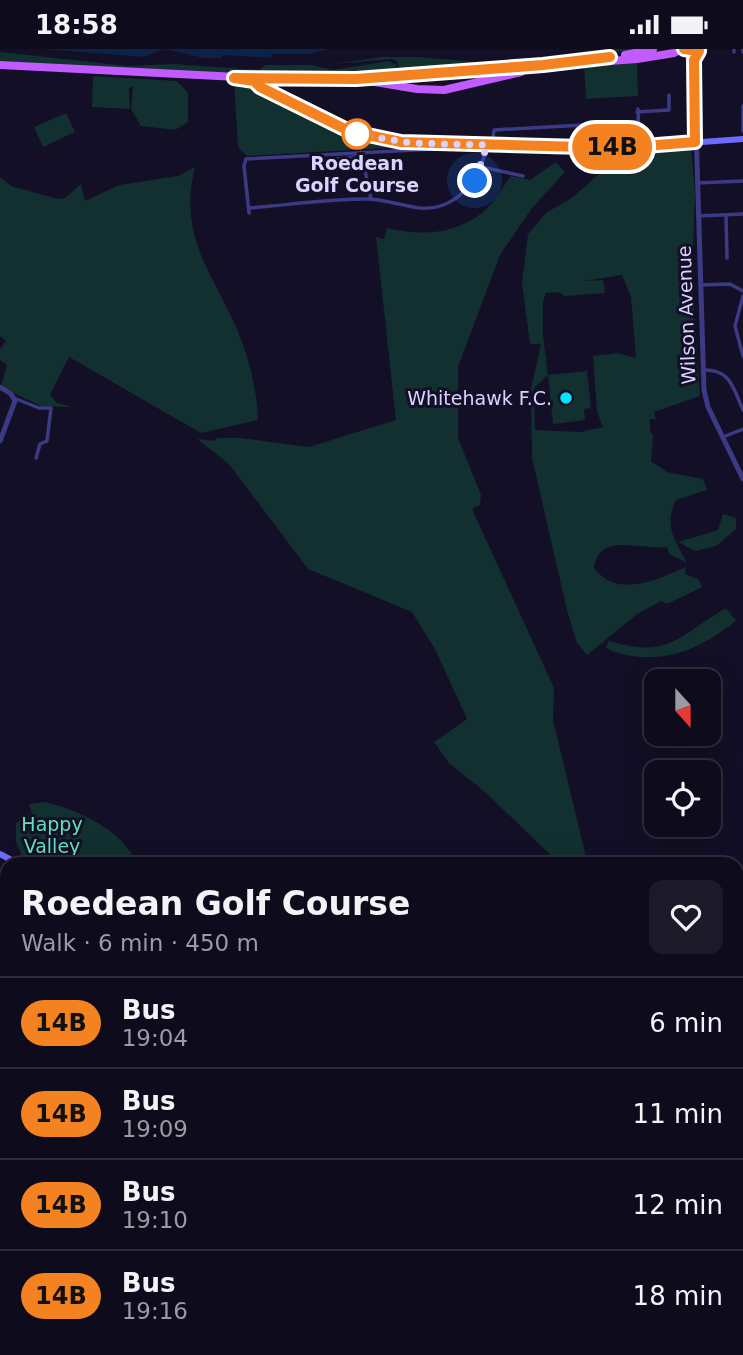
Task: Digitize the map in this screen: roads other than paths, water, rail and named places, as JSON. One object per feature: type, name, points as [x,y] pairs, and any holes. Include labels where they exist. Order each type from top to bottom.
[{"type":"main road","points":[[577,62],[653,49]]},
{"type":"main road","points":[[356,79],[417,89],[454,88],[523,71],[687,51]]},
{"type":"main road","points":[[234,78],[266,82],[356,79],[613,61]]},
{"type":"main road","points":[[0,65],[266,82],[352,132],[401,142],[446,146],[639,146],[743,139]]},
{"type":"main road","points":[[450,72],[444,77],[444,85],[454,88]]},
{"type":"street","points":[[687,51],[694,106]]},
{"type":"street","points":[[687,51],[694,106]]},
{"type":"street","points":[[639,146],[637,111],[669,110],[669,95]]},
{"type":"street","name":"Wilson Avenue","points":[[694,106],[705,399],[743,479]]},
{"type":"street","points":[[743,107],[743,131]]},
{"type":"street","points":[[446,146],[361,154],[246,159],[244,166],[249,211],[371,199],[418,208],[434,207],[465,191],[482,167],[494,130],[638,122]]},
{"type":"street","points":[[695,131],[705,141]]},
{"type":"street","points":[[337,159],[361,154]]},
{"type":"street","points":[[361,154],[371,199]]},
{"type":"street","points":[[482,167],[521,175]]},
{"type":"street","points":[[697,183],[743,181]]},
{"type":"street","points":[[698,216],[743,213]]},
{"type":"street","points":[[726,215],[727,258]]},
{"type":"street","points":[[700,285],[730,284],[743,293],[735,325],[743,356]]},
{"type":"street","points":[[703,370],[716,370],[726,375],[743,410]]},
{"type":"street","points":[[0,387],[39,408],[51,408],[47,441],[41,443],[36,458]]},
{"type":"street","points":[[0,441],[12,395]]},
{"type":"street","points":[[723,437],[743,429]]},
{"type":"water","points":[[44,49],[163,49],[144,57]]},
{"type":"water","points":[[165,49],[329,49],[310,54],[271,54],[271,58],[223,55],[222,58],[203,58]]},
{"type":"place","name":"Roedean Golf Course","points":[[357,134]]},
{"type":"place","name":"Whitehawk F.C.","points":[[566,398]]},
{"type":"park label","name":"Happy Valley","points":[[52,835]]}]
